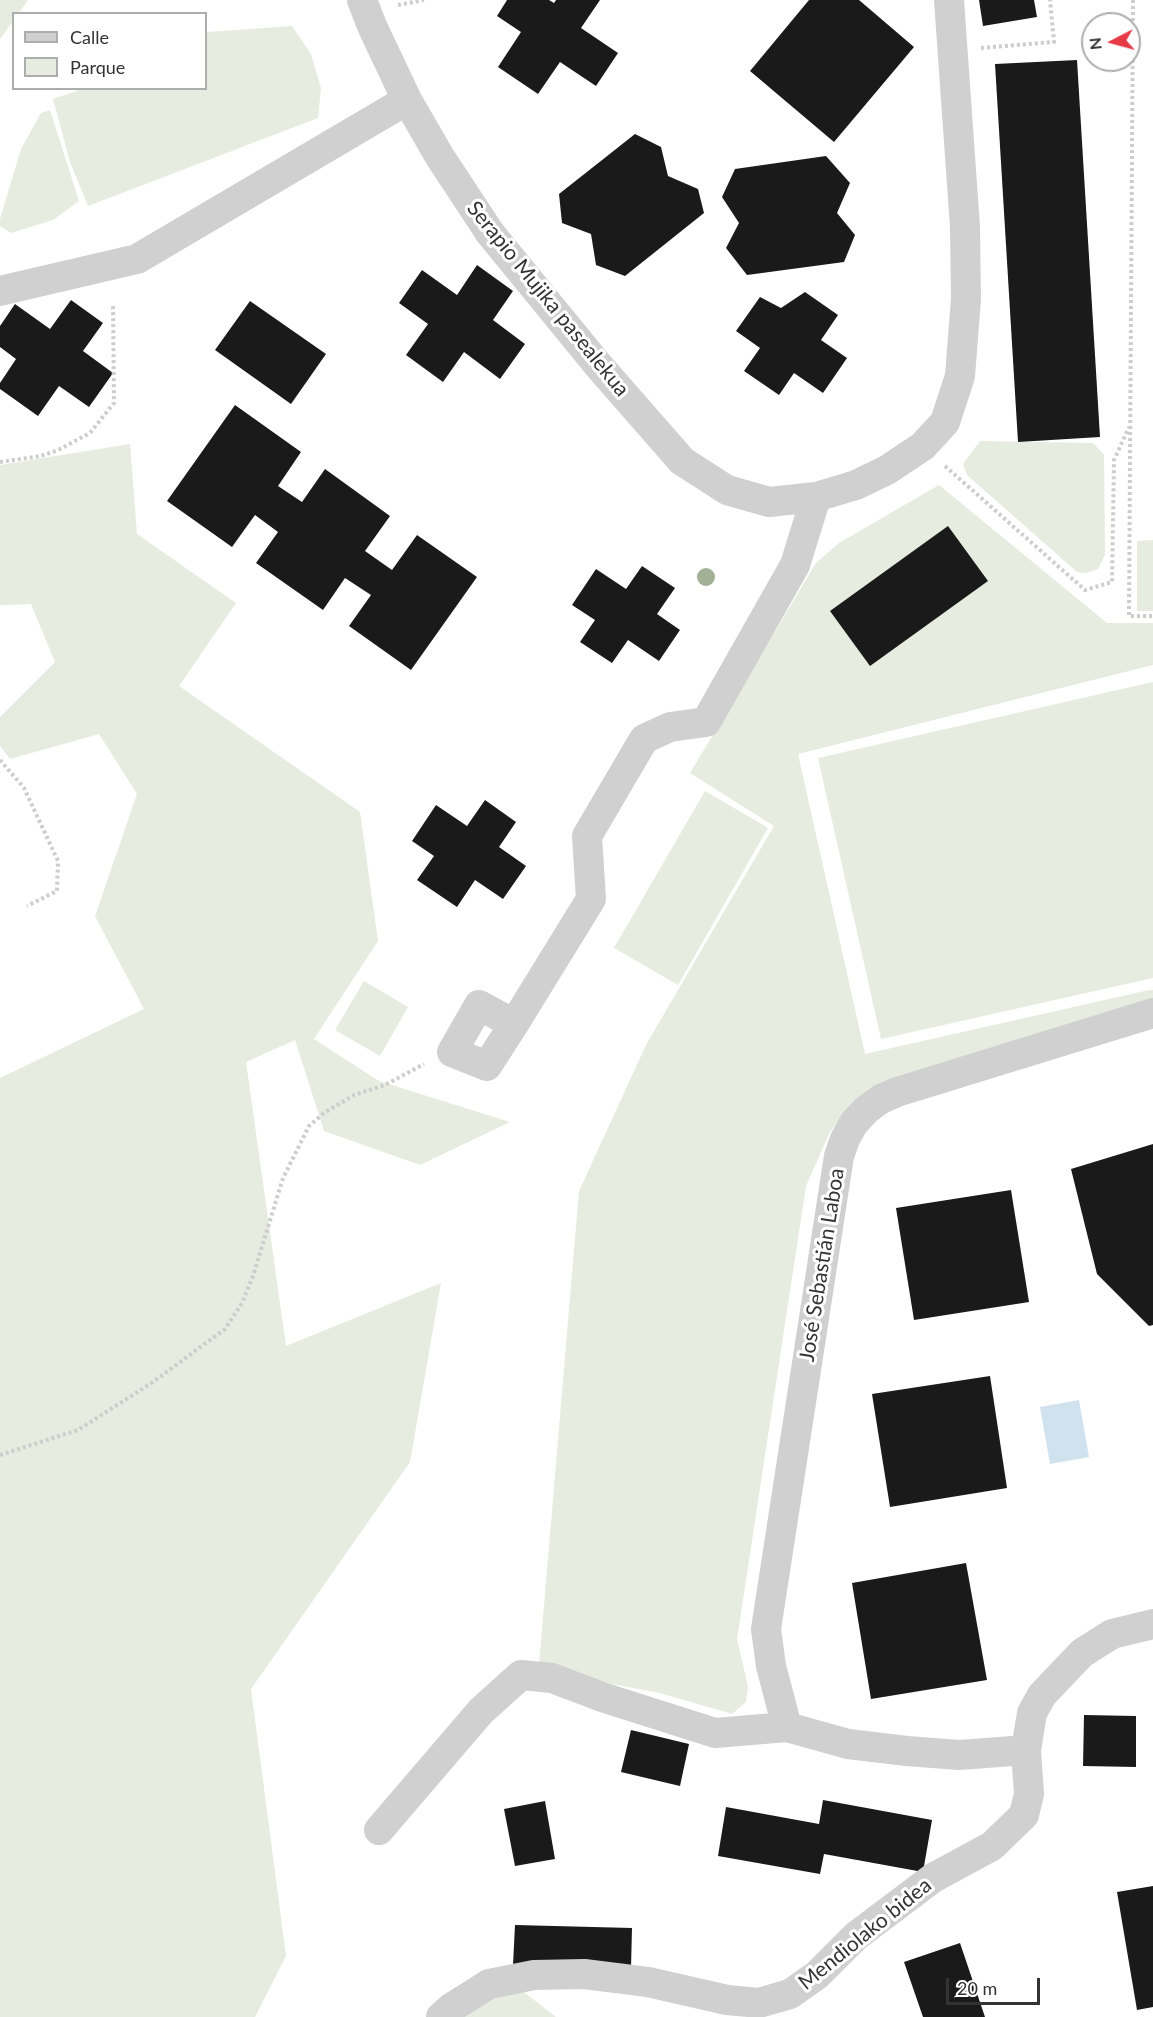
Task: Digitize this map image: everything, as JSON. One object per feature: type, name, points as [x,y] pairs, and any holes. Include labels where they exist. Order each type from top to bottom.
[{"type":"street","name":"Serapio Mujika pasealekua","points":[[362,0],[407,100],[440,157],[490,233],[682,461],[727,490],[769,502],[816,497],[856,485],[923,446],[945,422],[960,376],[966,299],[965,227],[949,0]]},
{"type":"street","points":[[0,291],[137,259],[407,100]]},
{"type":"street","points":[[514,1024],[479,1005],[452,1052],[487,1066],[514,1024],[591,899],[587,836],[644,739],[670,727],[706,722],[795,565],[816,497]]},
{"type":"street","name":"José Sebastián Laboa","points":[[787,1727],[771,1666],[766,1629],[839,1156],[845,1139],[854,1123],[866,1110],[881,1099],[897,1092],[1153,1012]]},
{"type":"street","name":"Mendiolako bidea","points":[[441,2017],[489,1984],[534,1975],[584,1974],[637,1981],[728,2000],[759,2003],[790,1994],[817,1975],[856,1936],[933,1878],[992,1846],[1024,1815],[1029,1794],[1026,1750],[1032,1713],[1042,1695],[1082,1653],[1112,1634],[1153,1624]]},
{"type":"street","points":[[378,1830],[481,1711],[521,1675],[552,1678],[602,1697],[715,1733],[787,1727],[848,1744],[907,1751],[958,1755],[1026,1750]]},
{"type":"path","points":[[954,51],[1054,42],[1050,0]]},
{"type":"path","points":[[1133,0],[1129,616],[1153,616]]},
{"type":"path","points":[[0,462],[41,456],[58,450],[90,433],[114,404],[113,306]]},
{"type":"path","points":[[923,446],[1084,590],[1112,582],[1114,460],[1130,423]]},
{"type":"path","points":[[0,760],[24,788],[58,861],[57,891],[27,906]]},
{"type":"path","points":[[0,1455],[78,1430],[153,1382],[225,1329],[242,1303],[260,1256],[284,1178],[309,1126],[324,1113],[354,1095],[385,1085],[410,1070],[452,1052]]},
{"type":"green space","points":[[0,0],[28,0],[20,12],[12,12],[12,22],[0,39]]},
{"type":"green space","points":[[292,26],[311,54],[321,88],[318,118],[88,206],[70,162],[53,99],[79,90],[207,90],[207,32]]},
{"type":"green space","points":[[50,110],[79,201],[53,220],[11,233],[0,226],[0,219],[21,149],[41,113]]},
{"type":"green space","points":[[980,441],[1093,443],[1104,455],[1105,555],[1098,569],[1086,573],[1077,572],[967,475],[963,464]]},
{"type":"green space","points":[[130,444],[137,534],[236,603],[179,686],[360,812],[378,941],[314,1039],[379,1081],[510,1122],[420,1165],[324,1131],[295,1040],[246,1062],[286,1346],[441,1283],[410,1462],[251,1689],[286,1956],[255,2017],[0,2017],[0,1078],[144,1009],[95,916],[137,794],[99,734],[10,759],[0,746],[0,717],[55,662],[31,604],[0,605],[0,465]]},
{"type":"green space","points":[[939,485],[1107,623],[1153,623],[1153,665],[798,754],[865,1054],[1149,990],[1153,990],[1153,999],[849,1107],[830,1132],[806,1186],[737,1639],[748,1687],[746,1702],[732,1714],[660,1693],[574,1677],[539,1665],[579,1191],[647,1043],[774,826],[690,773],[816,563],[839,543]]},
{"type":"green space","points":[[1153,540],[1153,611],[1137,611],[1137,541]]},
{"type":"green space","points":[[1153,682],[1153,978],[881,1039],[818,758]]},
{"type":"green space","points":[[705,791],[768,828],[678,985],[614,948]]},
{"type":"green space","points":[[364,981],[408,1007],[380,1056],[335,1030]]},
{"type":"green space","points":[[507,1979],[556,2017],[465,2017]]},
{"type":"water","points":[[1079,1400],[1089,1457],[1050,1464],[1040,1407]]},
{"type":"building","points":[[507,0],[549,0],[554,3],[556,0],[600,0],[581,28],[618,53],[596,86],[560,62],[538,94],[498,67],[521,32],[497,16]]},
{"type":"building","points":[[809,0],[859,0],[914,47],[834,142],[750,71]]},
{"type":"building","points":[[979,0],[1034,0],[1037,17],[983,26]]},
{"type":"building","points":[[1077,60],[1100,437],[1018,442],[995,64]]},
{"type":"building","points":[[635,134],[661,147],[668,176],[698,189],[704,213],[625,276],[596,265],[591,234],[562,223],[559,194]]},
{"type":"building","points":[[826,156],[850,183],[837,213],[855,235],[844,262],[747,275],[726,248],[739,223],[722,197],[735,169]]},
{"type":"building","points":[[477,265],[513,291],[493,320],[525,344],[500,379],[464,352],[443,382],[406,355],[428,324],[399,303],[422,270],[457,295]]},
{"type":"building","points":[[805,292],[838,315],[821,340],[847,358],[823,393],[794,373],[779,395],[744,371],[760,348],[736,331],[760,297],[781,308]]},
{"type":"building","points":[[71,300],[103,323],[83,351],[113,373],[89,407],[59,386],[38,416],[0,389],[0,383],[16,359],[0,347],[0,326],[15,304],[50,329]]},
{"type":"building","points":[[250,301],[326,354],[291,404],[215,350]]},
{"type":"building","points":[[235,405],[301,452],[278,486],[302,502],[325,469],[390,516],[365,551],[392,570],[417,535],[477,577],[411,670],[349,626],[371,595],[345,578],[323,610],[256,563],[278,532],[255,515],[232,547],[167,501]]},
{"type":"building","points":[[948,526],[988,581],[870,666],[830,611]]},
{"type":"building","points":[[642,566],[675,588],[657,614],[680,630],[659,661],[628,640],[612,663],[580,642],[595,620],[572,605],[596,569],[626,589]]},
{"type":"building","points":[[485,800],[516,822],[499,847],[526,866],[503,899],[475,880],[457,907],[417,880],[434,856],[412,841],[436,805],[467,826]]},
{"type":"building","points":[[1153,1144],[1153,1325],[1149,1326],[1097,1274],[1071,1169]]},
{"type":"building","points":[[1011,1190],[1029,1302],[914,1320],[896,1208]]},
{"type":"building","points":[[990,1376],[1007,1488],[890,1507],[872,1394]]},
{"type":"building","points":[[966,1563],[987,1680],[871,1699],[852,1583]]},
{"type":"building","points":[[1084,1715],[1136,1716],[1136,1767],[1083,1766]]},
{"type":"building","points":[[631,1730],[689,1744],[680,1786],[621,1772]]},
{"type":"building","points":[[823,1800],[932,1820],[923,1872],[824,1854],[820,1874],[718,1856],[726,1807],[819,1824]]},
{"type":"building","points":[[545,1801],[555,1859],[515,1866],[504,1809]]},
{"type":"building","points":[[1153,1886],[1153,2007],[1137,2010],[1117,1892]]},
{"type":"building","points":[[515,1925],[632,1928],[631,1968],[513,1965]]},
{"type":"building","points":[[960,1943],[985,2017],[923,2017],[904,1962]]}]
